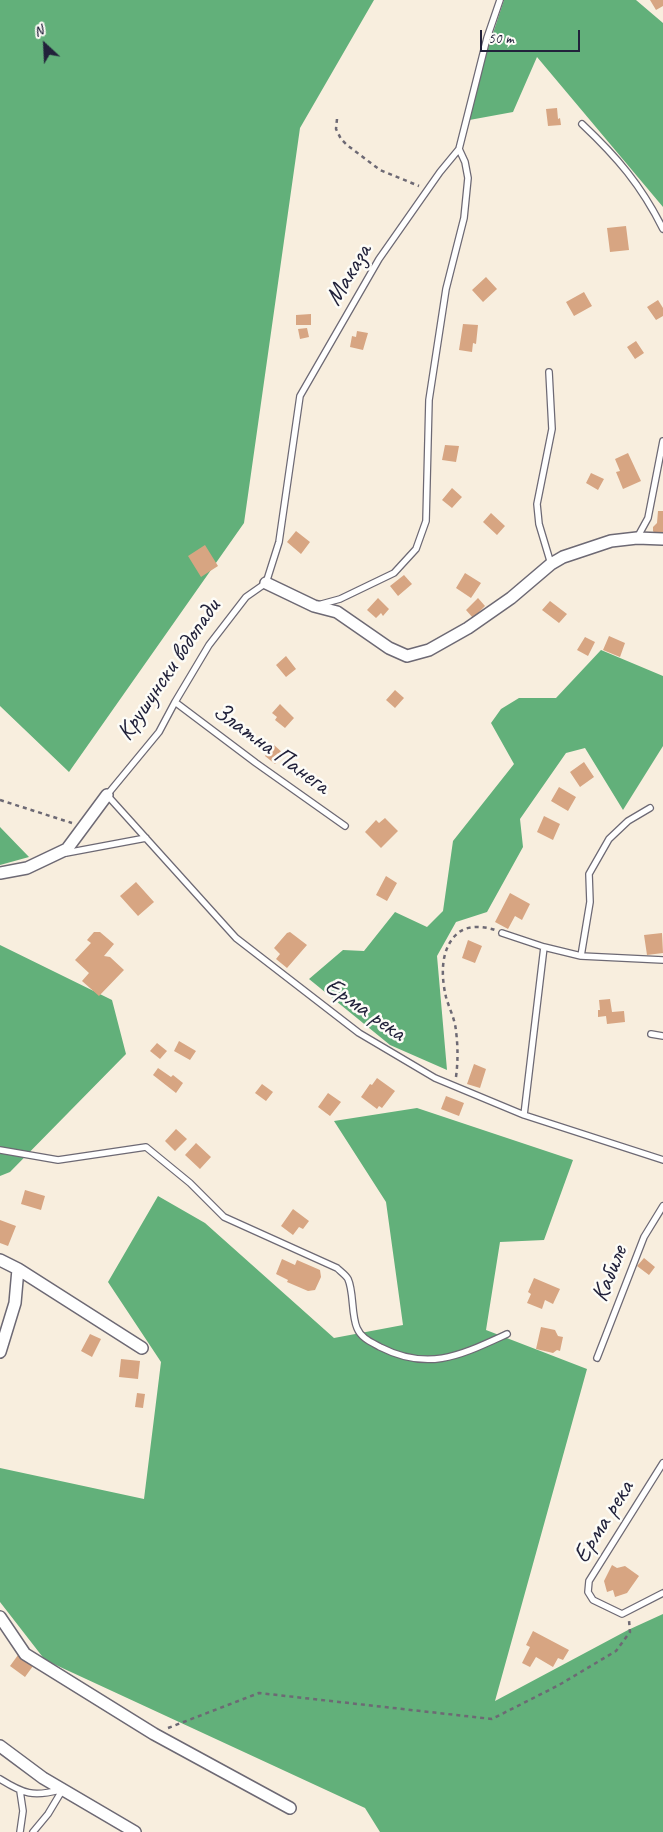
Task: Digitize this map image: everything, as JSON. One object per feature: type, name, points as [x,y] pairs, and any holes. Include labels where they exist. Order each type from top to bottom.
[{"type":"street","points":[[266,583],[314,606],[337,612],[388,648],[407,656],[429,650],[468,628],[511,598],[551,564],[564,557],[611,541],[637,538],[663,539]]},
{"type":"street","name":"Крушунски водопади","points":[[0,873],[27,868],[67,849],[107,795]]},
{"type":"street","points":[[0,1260],[18,1269],[142,1348]]},
{"type":"street","points":[[0,1352],[15,1303],[18,1269]]},
{"type":"street","points":[[0,1617],[25,1654],[154,1734],[290,1808]]},
{"type":"street","points":[[0,1637],[12,1634]]},
{"type":"street","points":[[0,1746],[43,1778],[136,1832]]},
{"type":"lane","name":"Маказа","points":[[266,583],[279,542],[300,396],[379,259],[459,149],[487,38],[500,0]]},
{"type":"lane","points":[[582,124],[629,173],[645,195],[663,229]]},
{"type":"lane","points":[[314,606],[340,599],[394,572],[416,549],[426,521],[428,400],[446,289],[464,218],[468,178],[465,162],[459,149]]},
{"type":"lane","points":[[549,372],[552,429],[537,504],[539,524],[551,564]]},
{"type":"lane","points":[[637,538],[648,518],[663,441]]},
{"type":"lane","name":"Крушунски водопади","points":[[107,795],[159,732],[175,702],[215,638],[246,597],[266,583]]},
{"type":"lane","name":"Златна Панега","points":[[175,702],[256,763],[345,826]]},
{"type":"lane","name":"Ерма река","points":[[107,795],[236,938],[358,1033],[435,1078],[454,1086],[524,1115],[663,1160]]},
{"type":"lane","points":[[581,956],[590,902],[589,874],[609,839],[628,821],[650,808]]},
{"type":"lane","points":[[54,855],[146,838]]},
{"type":"lane","points":[[502,933],[544,947],[581,956],[663,960]]},
{"type":"lane","points":[[524,1115],[544,947]]},
{"type":"lane","points":[[651,1034],[663,1036]]},
{"type":"lane","points":[[0,1150],[58,1160],[146,1147],[190,1183],[224,1217],[337,1268],[348,1279],[357,1329],[366,1339],[385,1350],[414,1360],[438,1359],[460,1355],[507,1334]]},
{"type":"lane","name":"Кабиле","points":[[596,1358],[644,1237],[663,1206]]},
{"type":"lane","name":"Ерма река","points":[[622,1614],[593,1600],[588,1592],[590,1581],[663,1463]]},
{"type":"lane","points":[[622,1614],[663,1593]]},
{"type":"lane","points":[[0,1779],[20,1791],[42,1794],[62,1789]]},
{"type":"lane","points":[[34,1832],[48,1814],[62,1789]]},
{"type":"lane","points":[[20,1791],[24,1811],[20,1832]]},
{"type":"path","points":[[337,119],[336,129],[341,139],[365,160],[380,170],[428,190]]},
{"type":"path","points":[[0,800],[84,826]]},
{"type":"path","points":[[454,1086],[458,1058],[456,1028],[446,998],[442,973],[445,954],[450,939],[461,930],[487,927],[502,933]]},
{"type":"path","points":[[154,1734],[259,1693],[492,1719],[559,1685],[616,1651],[630,1632],[630,1621],[622,1614]]},
{"type":"green space","points":[[0,0],[374,0],[300,128],[244,523],[69,772],[0,706]]},
{"type":"green space","points":[[504,0],[636,0],[663,23],[663,207],[537,57],[513,112],[464,121]]},
{"type":"green space","points":[[601,650],[663,676],[663,746],[623,810],[585,748],[566,753],[520,819],[523,847],[487,912],[456,922],[437,956],[447,1070],[390,1045],[309,979],[343,950],[364,951],[395,912],[427,927],[443,911],[453,841],[514,764],[491,723],[501,709],[519,698],[556,698]]},
{"type":"green space","points":[[0,827],[29,857],[0,865]]},
{"type":"green space","points":[[0,945],[112,1000],[126,1054],[10,1172],[0,1176]]},
{"type":"green space","points":[[417,1108],[573,1160],[544,1240],[500,1242],[486,1330],[587,1369],[495,1701],[628,1630],[663,1614],[663,1832],[380,1832],[365,1808],[45,1660],[0,1602],[0,1468],[144,1499],[161,1362],[108,1282],[158,1196],[205,1223],[334,1338],[403,1325],[386,1202],[334,1121]]},
{"type":"building","points":[[650,0],[663,0],[663,6],[656,10]]},
{"type":"building","points":[[557,108],[558,119],[560,118],[561,125],[548,126],[546,109]]},
{"type":"building","points":[[626,226],[629,250],[610,252],[607,228]]},
{"type":"building","points":[[486,277],[497,289],[483,302],[472,290]]},
{"type":"building","points":[[584,292],[592,306],[574,316],[566,302]]},
{"type":"building","points":[[658,300],[663,308],[663,316],[656,320],[647,307]]},
{"type":"building","points":[[311,314],[311,325],[296,325],[296,315]]},
{"type":"building","points":[[463,324],[478,325],[476,344],[473,343],[472,352],[459,350]]},
{"type":"building","points":[[307,328],[309,337],[300,339],[298,329]]},
{"type":"building","points":[[357,331],[368,333],[363,350],[350,347],[352,336],[356,337]]},
{"type":"building","points":[[636,341],[644,353],[635,359],[627,347]]},
{"type":"building","points":[[445,445],[459,446],[456,462],[442,460]]},
{"type":"building","points":[[628,453],[641,481],[623,489],[616,472],[620,471],[615,459]]},
{"type":"building","points":[[591,473],[604,479],[598,490],[586,483]]},
{"type":"building","points":[[452,488],[462,497],[452,508],[442,500]]},
{"type":"building","points":[[658,511],[663,511],[663,535],[655,534],[653,531],[653,527],[657,523]]},
{"type":"building","points":[[491,513],[505,526],[497,535],[483,522]]},
{"type":"building","points":[[296,531],[310,542],[301,554],[287,542]]},
{"type":"building","points":[[205,545],[218,566],[201,577],[188,556]]},
{"type":"building","points":[[465,573],[481,583],[471,598],[456,588]]},
{"type":"building","points":[[404,575],[412,584],[398,596],[390,586]]},
{"type":"building","points":[[378,598],[389,609],[383,616],[381,613],[376,618],[367,610]]},
{"type":"building","points":[[478,598],[485,606],[473,618],[466,610]]},
{"type":"building","points":[[550,601],[567,614],[559,623],[542,610]]},
{"type":"building","points":[[609,636],[625,643],[620,657],[603,650]]},
{"type":"building","points":[[585,637],[595,642],[588,656],[577,650]]},
{"type":"building","points":[[286,656],[296,669],[286,677],[276,665]]},
{"type":"building","points":[[395,690],[404,698],[395,708],[386,700]]},
{"type":"building","points":[[280,704],[294,718],[285,728],[275,720],[277,717],[272,713]]},
{"type":"building","points":[[274,745],[284,754],[275,764],[265,756]]},
{"type":"building","points":[[584,762],[594,777],[580,787],[570,772]]},
{"type":"building","points":[[559,787],[576,797],[568,811],[551,801]]},
{"type":"building","points":[[544,816],[560,824],[553,840],[537,832]]},
{"type":"building","points":[[385,818],[398,831],[381,848],[365,832],[376,820],[379,823]]},
{"type":"building","points":[[386,876],[397,883],[387,901],[376,895]]},
{"type":"building","points":[[136,882],[154,902],[138,916],[120,896]]},
{"type":"building","points":[[510,893],[530,904],[522,920],[515,916],[508,929],[495,922]]},
{"type":"building","points":[[94,932],[100,932],[114,944],[104,956],[110,957],[124,970],[99,996],[82,981],[89,973],[75,960],[91,943],[87,940]]},
{"type":"building","points":[[290,932],[307,945],[287,968],[276,959],[280,954],[274,948]]},
{"type":"building","points":[[662,933],[663,953],[647,955],[644,935]]},
{"type":"building","points":[[468,940],[482,946],[475,963],[462,958]]},
{"type":"building","points":[[610,999],[612,1012],[624,1011],[625,1022],[607,1024],[606,1016],[598,1017],[598,1010],[600,1010],[599,1000]]},
{"type":"building","points":[[179,1041],[196,1051],[190,1060],[174,1051]]},
{"type":"building","points":[[157,1043],[167,1051],[160,1059],[150,1051]]},
{"type":"building","points":[[474,1064],[486,1069],[480,1088],[467,1084]]},
{"type":"building","points":[[158,1068],[171,1077],[173,1075],[183,1083],[176,1093],[153,1075]]},
{"type":"building","points":[[377,1078],[395,1091],[382,1108],[379,1106],[377,1109],[361,1097]]},
{"type":"building","points":[[262,1084],[273,1092],[266,1101],[255,1093]]},
{"type":"building","points":[[328,1093],[341,1102],[330,1116],[318,1107]]},
{"type":"building","points":[[446,1096],[464,1103],[459,1116],[441,1109]]},
{"type":"building","points":[[176,1129],[187,1139],[175,1151],[165,1141]]},
{"type":"building","points":[[196,1143],[211,1157],[200,1169],[185,1155]]},
{"type":"building","points":[[25,1190],[45,1196],[41,1210],[21,1204]]},
{"type":"building","points":[[293,1209],[309,1221],[303,1229],[299,1227],[293,1235],[281,1226]]},
{"type":"building","points":[[0,1220],[16,1226],[8,1246],[0,1243]]},
{"type":"building","points":[[644,1258],[655,1267],[649,1275],[637,1266]]},
{"type":"building","points":[[282,1259],[295,1265],[297,1260],[320,1270],[321,1277],[315,1290],[308,1291],[287,1282],[288,1280],[276,1274]]},
{"type":"building","points":[[534,1278],[560,1289],[553,1304],[545,1300],[542,1309],[527,1303],[531,1294],[528,1292]]},
{"type":"building","points":[[541,1327],[555,1330],[558,1336],[563,1337],[560,1351],[557,1350],[553,1353],[536,1349]]},
{"type":"building","points":[[90,1334],[101,1339],[92,1357],[81,1351]]},
{"type":"building","points":[[121,1359],[140,1361],[138,1379],[119,1377]]},
{"type":"building","points":[[137,1393],[145,1394],[143,1408],[135,1407]]},
{"type":"building","points":[[612,1565],[617,1568],[625,1566],[639,1576],[627,1593],[615,1597],[613,1590],[607,1592],[604,1581]]},
{"type":"building","points":[[533,1631],[569,1650],[563,1660],[558,1658],[553,1667],[536,1657],[530,1667],[522,1663],[530,1647],[526,1645]]},
{"type":"building","points":[[18,1655],[33,1666],[25,1677],[10,1666]]}]
